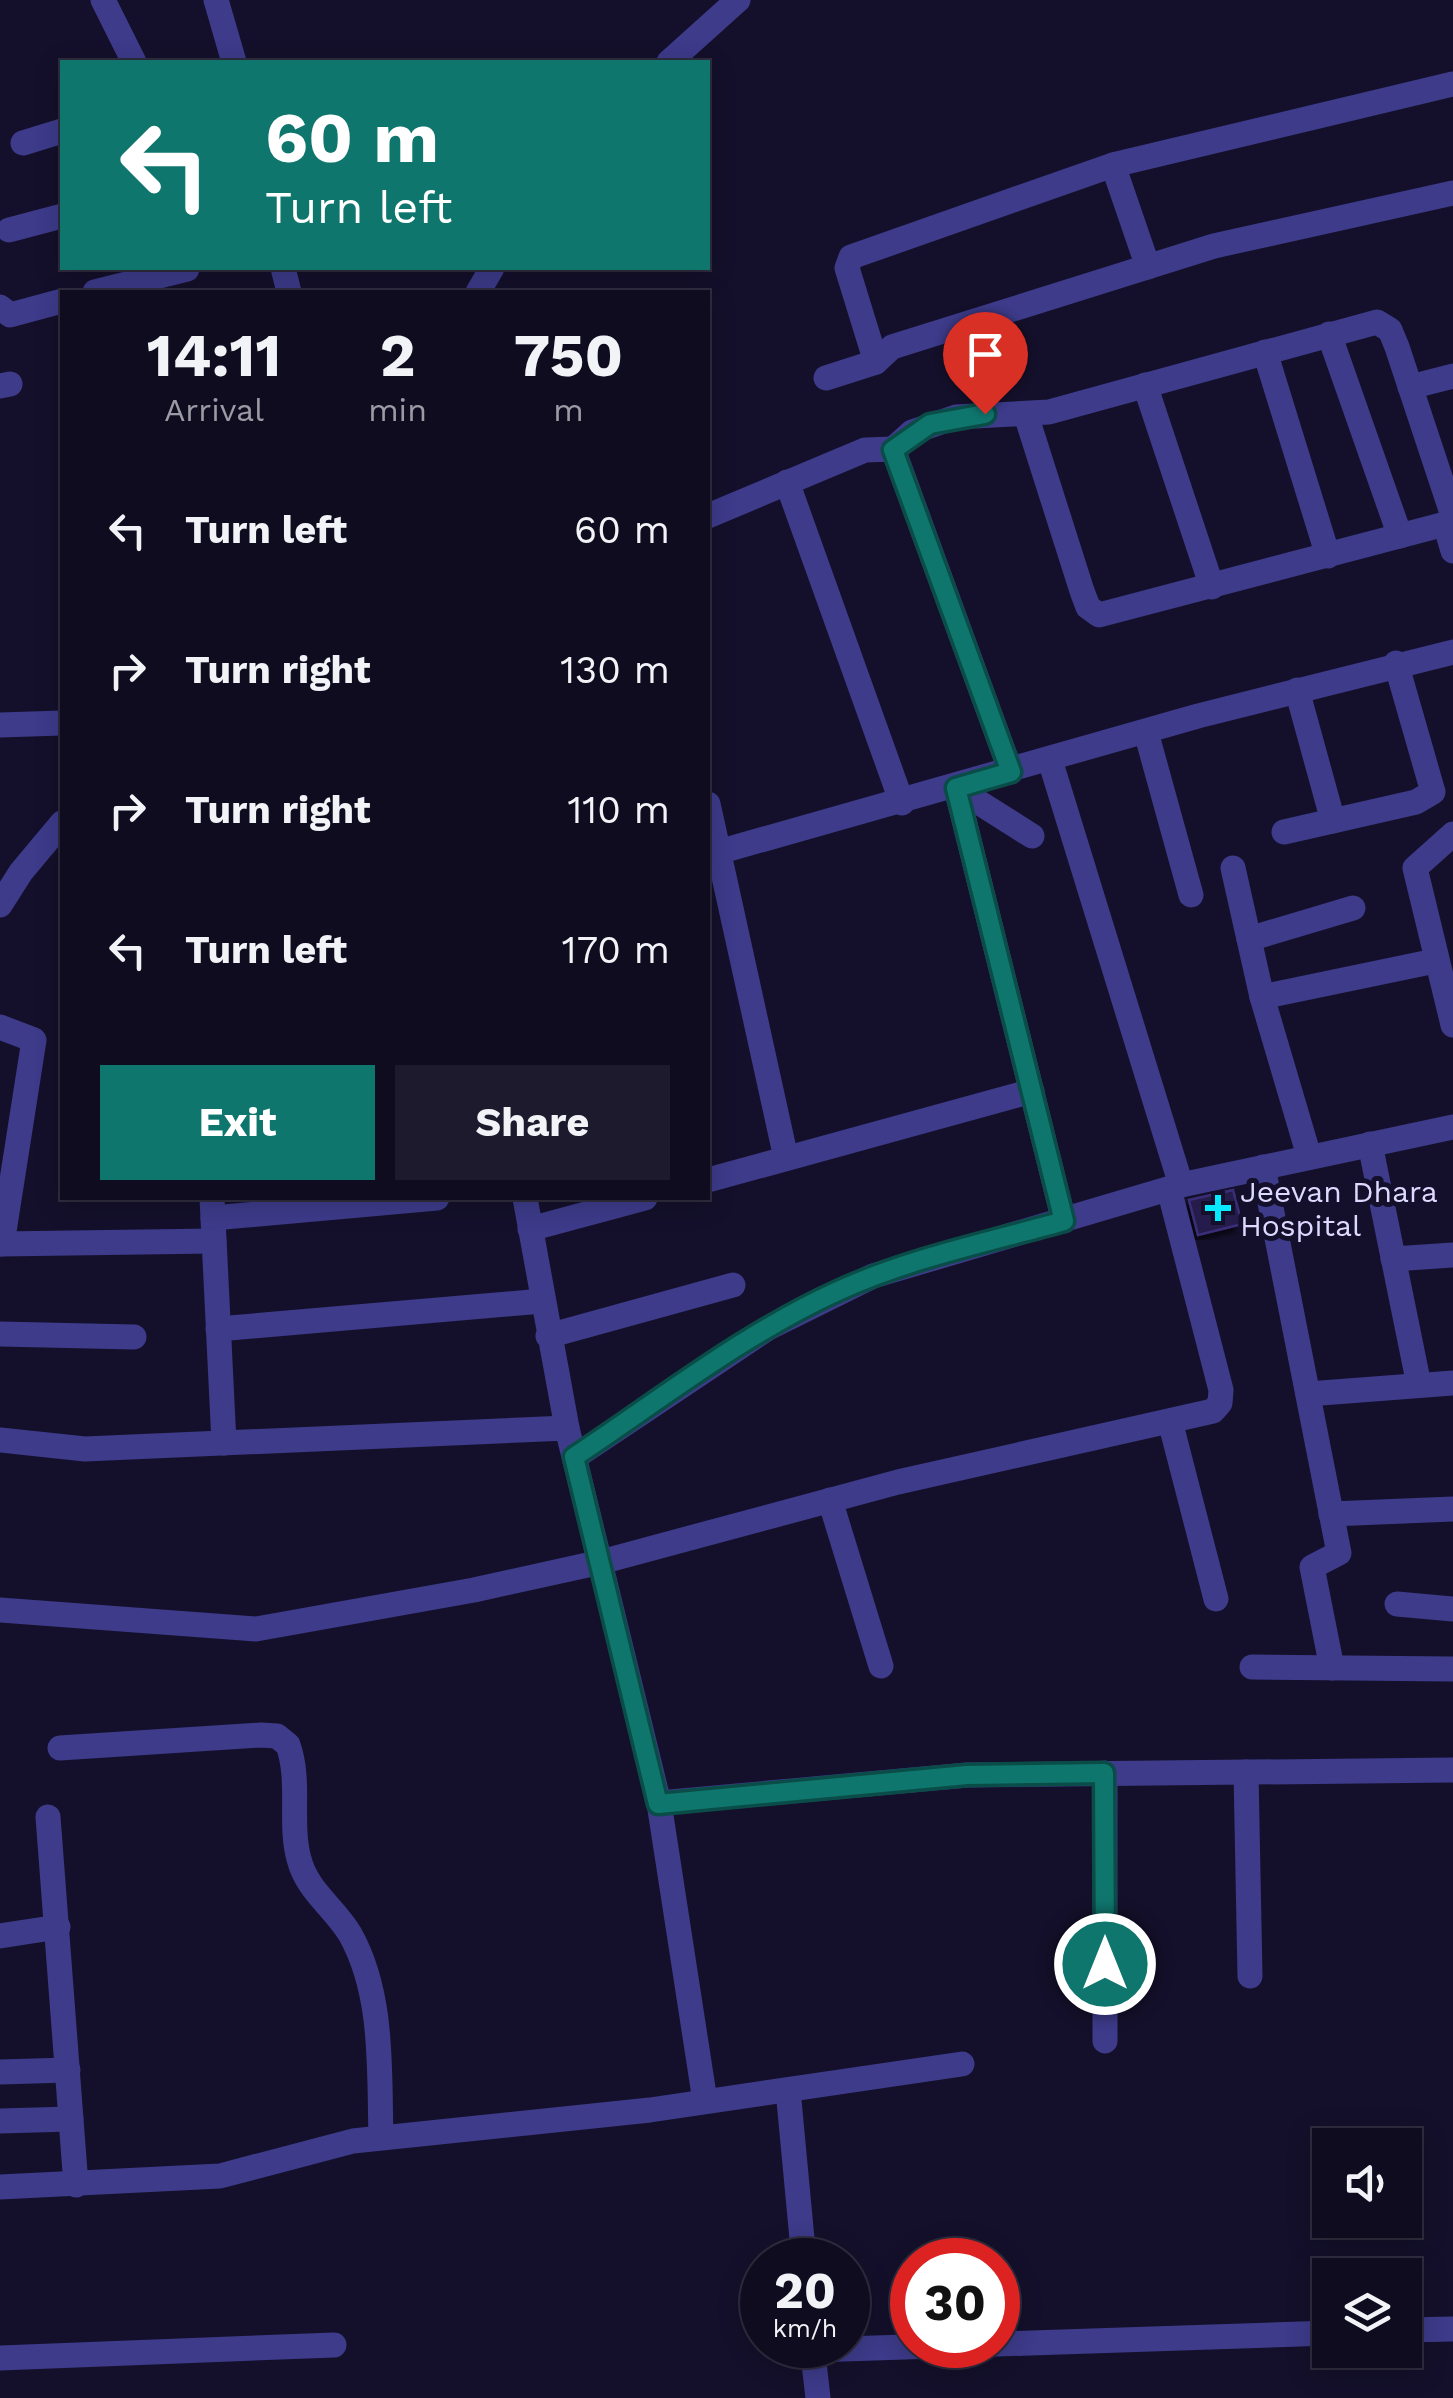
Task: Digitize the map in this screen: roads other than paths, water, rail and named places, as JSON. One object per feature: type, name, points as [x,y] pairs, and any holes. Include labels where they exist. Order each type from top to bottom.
[{"type":"street","points":[[103,0],[133,60]]},
{"type":"street","points":[[216,0],[233,60]]},
{"type":"street","points":[[671,60],[738,0]]},
{"type":"street","points":[[876,362],[846,268],[852,257],[1112,165],[1453,84]]},
{"type":"street","points":[[23,143],[60,132]]},
{"type":"street","points":[[1112,165],[1148,267]]},
{"type":"street","points":[[826,378],[876,362],[892,347],[1214,246],[1453,193]]},
{"type":"street","points":[[8,230],[60,217]]},
{"type":"street","points":[[134,288],[189,276]]},
{"type":"street","points":[[0,307],[10,314],[60,302]]},
{"type":"street","points":[[710,515],[865,450],[893,450],[912,432],[956,417],[1026,415],[1369,323],[1384,325],[1410,387],[1450,519],[1453,550]]},
{"type":"street","points":[[1329,334],[1400,536]]},
{"type":"street","points":[[1266,352],[1328,556]]},
{"type":"street","points":[[1410,387],[1453,376]]},
{"type":"street","points":[[1146,385],[1212,587]]},
{"type":"street","points":[[1026,415],[1088,608],[1099,615],[1328,556],[1450,519]]},
{"type":"street","points":[[893,450],[1011,772]]},
{"type":"street","points":[[787,482],[902,803]]},
{"type":"street","points":[[714,854],[1297,690],[1453,652]]},
{"type":"street","points":[[1284,832],[1416,802],[1433,792],[1396,663]]},
{"type":"street","points":[[1297,690],[1334,821]]},
{"type":"street","points":[[0,725],[60,723]]},
{"type":"street","points":[[1146,732],[1191,895]]},
{"type":"street","points":[[0,1610],[256,1629],[601,1562],[830,1500],[1213,1411],[1220,1403],[1220,1390],[1175,1187],[1050,760]]},
{"type":"street","points":[[956,788],[1032,836]]},
{"type":"street","points":[[956,788],[1064,1221]]},
{"type":"street","points":[[710,821],[714,854],[786,1158]]},
{"type":"street","points":[[0,906],[21,872],[60,825]]},
{"type":"street","points":[[1453,834],[1415,868],[1453,1025]]},
{"type":"street","points":[[1232,868],[1262,997],[1309,1156]]},
{"type":"street","points":[[1249,938],[1353,908]]},
{"type":"street","points":[[1262,997],[1435,961]]},
{"type":"street","points":[[0,1027],[34,1040],[1,1244],[416,1200]]},
{"type":"street","points":[[710,1179],[1032,1091]]},
{"type":"street","points":[[574,1457],[768,1328],[834,1292],[914,1262],[1175,1187],[1453,1128]]},
{"type":"street","points":[[1370,1144],[1418,1385]]},
{"type":"street","points":[[1263,1167],[1339,1553],[1312,1567],[1332,1668]]},
{"type":"street","points":[[525,1200],[567,1428],[658,1804],[706,2102]]},
{"type":"street","points":[[530,1229],[638,1200]]},
{"type":"street","points":[[213,1219],[224,1443]]},
{"type":"street","points":[[1393,1259],[1453,1254]]},
{"type":"street","points":[[548,1336],[732,1285]]},
{"type":"street","points":[[218,1329],[542,1301]]},
{"type":"street","points":[[0,1334],[134,1338]]},
{"type":"street","points":[[1308,1394],[1453,1382]]},
{"type":"street","points":[[1170,1421],[1216,1599]]},
{"type":"street","points":[[0,1440],[85,1449],[567,1428]]},
{"type":"street","points":[[830,1500],[881,1666]]},
{"type":"street","points":[[1332,1514],[1453,1509]]},
{"type":"street","points":[[1397,1604],[1453,1609]]},
{"type":"street","points":[[1252,1668],[1453,1669]]},
{"type":"street","points":[[60,1748],[261,1735],[276,1736],[288,1745],[297,1855],[304,1878],[350,1934],[369,1984],[377,2030],[382,2137]]},
{"type":"street","points":[[658,1804],[967,1775],[1453,1770]]},
{"type":"street","points":[[1246,1772],[1250,1976]]},
{"type":"street","points":[[1104,1773],[1105,2041]]},
{"type":"street","points":[[48,1818],[76,2184]]},
{"type":"street","points":[[0,1936],[58,1927]]},
{"type":"street","points":[[0,2187],[220,2176],[382,2137],[706,2102],[962,2064]]},
{"type":"street","points":[[0,2072],[68,2070]]},
{"type":"street","points":[[788,2090],[802,2238]]},
{"type":"street","points":[[0,2121],[71,2119]]},
{"type":"street","points":[[1422,2330],[1453,2329]]},
{"type":"street","points":[[1020,2343],[1312,2334]]},
{"type":"street","points":[[0,2358],[334,2345]]},
{"type":"street","points":[[815,2368],[818,2398]]},
{"type":"place","name":"Jeevan Dhara Hospital","points":[[1218,1208]]}]
